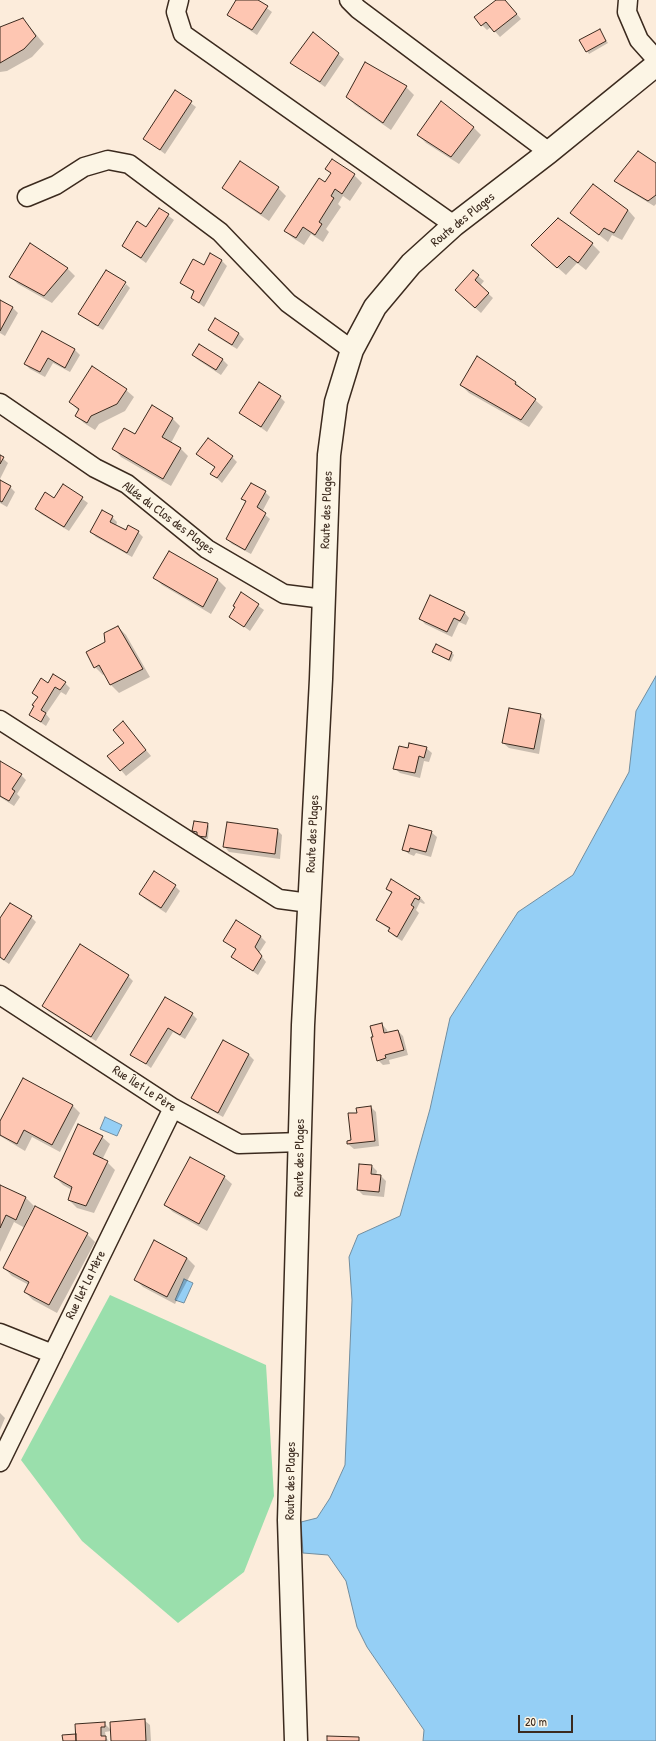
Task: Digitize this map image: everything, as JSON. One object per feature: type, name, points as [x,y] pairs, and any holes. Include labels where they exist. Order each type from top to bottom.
[{"type":"street","points":[[179,0],[176,12],[183,34],[454,225]]},
{"type":"street","points":[[349,0],[358,9],[549,152]]},
{"type":"street","points":[[628,0],[627,12],[639,40],[656,59]]},
{"type":"street","name":"Route des Plages","points":[[296,1741],[289,1520],[301,1142],[303,1025],[324,599],[329,455],[336,402],[352,350],[375,308],[411,264],[454,225],[549,152],[656,65]]},
{"type":"street","points":[[27,197],[56,185],[84,167],[108,160],[129,164],[220,232],[288,303],[352,350]]},
{"type":"street","name":"Allée du Clos des Plages","points":[[0,403],[95,468],[127,484],[207,549],[284,594],[324,599]]},
{"type":"street","points":[[0,720],[279,899],[309,903]]},
{"type":"street","name":"Rue Îlet Le Père","points":[[0,995],[173,1108],[239,1144],[301,1142]]},
{"type":"street","name":"Rue Ilet La Mère","points":[[0,1462],[173,1108]]},
{"type":"street","points":[[0,1333],[53,1354]]},
{"type":"green space","points":[[110,1295],[266,1365],[274,1496],[244,1572],[178,1623],[82,1541],[21,1460]]},
{"type":"water","points":[[656,676],[656,1741],[423,1741],[424,1730],[367,1647],[357,1627],[346,1581],[328,1555],[303,1553],[301,1522],[317,1518],[330,1498],[345,1465],[352,1300],[349,1257],[358,1235],[400,1216],[430,1109],[450,1018],[518,912],[573,875],[629,772],[636,711]]},
{"type":"water","points":[[105,1117],[122,1125],[117,1136],[100,1129]]},
{"type":"water","points":[[184,1279],[193,1283],[184,1303],[175,1300]]},
{"type":"building","points":[[236,0],[258,0],[268,6],[252,30],[227,15]]},
{"type":"building","points":[[496,0],[505,0],[517,14],[494,32],[486,22],[481,26],[474,17]]},
{"type":"building","points":[[23,18],[36,36],[24,49],[0,63],[0,27]]},
{"type":"building","points":[[600,29],[606,41],[586,52],[579,40]]},
{"type":"building","points":[[313,32],[339,53],[320,82],[290,63]]},
{"type":"building","points":[[365,62],[407,86],[383,123],[346,97]]},
{"type":"building","points":[[175,90],[192,101],[160,150],[143,139]]},
{"type":"building","points":[[441,101],[474,127],[451,157],[417,135]]},
{"type":"building","points":[[638,151],[656,163],[656,195],[648,201],[614,181]]},
{"type":"building","points":[[332,159],[355,174],[342,194],[335,189],[331,196],[334,198],[319,222],[322,224],[315,235],[303,227],[296,238],[284,231],[319,178],[325,182],[331,173],[325,169]]},
{"type":"building","points":[[240,161],[279,187],[261,214],[222,188]]},
{"type":"building","points":[[593,184],[628,210],[614,233],[604,228],[599,235],[570,213]]},
{"type":"building","points":[[159,208],[169,214],[141,258],[122,246],[137,221],[146,227]]},
{"type":"building","points":[[558,218],[593,243],[578,263],[569,256],[557,268],[531,245]]},
{"type":"building","points":[[30,243],[68,268],[44,296],[9,277]]},
{"type":"building","points":[[210,253],[222,260],[199,303],[191,298],[194,291],[180,283],[193,259],[204,265]]},
{"type":"building","points":[[106,270],[126,282],[98,326],[78,314]]},
{"type":"building","points":[[473,270],[479,275],[475,280],[489,293],[475,308],[455,290]]},
{"type":"building","points":[[0,300],[13,307],[0,331]]},
{"type":"building","points":[[215,318],[239,333],[232,345],[208,330]]},
{"type":"building","points":[[42,331],[75,349],[65,368],[48,358],[40,372],[24,364]]},
{"type":"building","points":[[199,344],[223,359],[216,370],[192,355]]},
{"type":"building","points":[[477,356],[516,382],[515,384],[536,399],[521,420],[460,385]]},
{"type":"building","points":[[92,366],[127,389],[117,404],[91,416],[87,423],[75,416],[79,409],[69,402]]},
{"type":"building","points":[[259,382],[281,396],[261,427],[239,413]]},
{"type":"building","points":[[152,405],[173,418],[162,437],[181,448],[163,479],[112,449],[124,428],[135,434]]},
{"type":"building","points":[[208,438],[233,456],[217,478],[210,474],[215,467],[196,454]]},
{"type":"building","points":[[0,455],[4,457],[0,464]]},
{"type":"building","points":[[0,480],[11,486],[2,502],[0,501]]},
{"type":"building","points":[[251,483],[266,491],[257,507],[266,513],[245,550],[226,539],[246,501],[241,499]]},
{"type":"building","points":[[63,484],[83,497],[64,527],[35,509],[45,492],[54,498]]},
{"type":"building","points":[[102,510],[113,516],[110,522],[126,530],[128,525],[139,531],[127,553],[90,532]]},
{"type":"building","points":[[169,551],[218,579],[203,607],[153,578]]},
{"type":"building","points":[[241,592],[259,604],[244,627],[229,617]]},
{"type":"building","points":[[430,595],[465,612],[460,621],[454,618],[447,632],[419,619]]},
{"type":"building","points":[[118,626],[143,669],[110,685],[99,665],[94,668],[86,652],[105,642],[104,633]]},
{"type":"building","points":[[436,644],[452,652],[449,660],[432,652]]},
{"type":"building","points":[[53,674],[66,682],[60,690],[55,687],[41,710],[46,713],[41,722],[29,715],[34,706],[32,705],[38,697],[32,693],[41,678],[48,683]]},
{"type":"building","points":[[509,708],[541,714],[534,749],[502,743]]},
{"type":"building","points":[[123,721],[146,750],[120,771],[107,756],[124,743],[113,730]]},
{"type":"building","points":[[409,743],[427,747],[424,758],[419,756],[415,773],[393,769],[399,746],[408,748]]},
{"type":"building","points":[[0,761],[22,774],[12,789],[15,791],[9,801],[0,796]]},
{"type":"building","points":[[194,821],[208,823],[206,837],[197,836],[197,832],[192,831]]},
{"type":"building","points":[[227,822],[278,829],[275,854],[223,847]]},
{"type":"building","points":[[409,825],[432,831],[426,852],[410,848],[409,852],[402,850]]},
{"type":"building","points":[[154,871],[176,885],[161,908],[139,894]]},
{"type":"building","points":[[391,879],[420,897],[419,900],[415,898],[411,905],[414,907],[397,937],[388,931],[390,928],[376,920],[392,892],[386,889]]},
{"type":"building","points":[[10,903],[32,916],[4,960],[0,957],[0,918]]},
{"type":"building","points":[[236,920],[261,936],[255,947],[262,956],[253,971],[231,957],[236,949],[223,941]]},
{"type":"building","points":[[80,944],[129,975],[91,1037],[42,1006]]},
{"type":"building","points":[[165,997],[193,1013],[180,1035],[168,1028],[146,1064],[130,1055]]},
{"type":"building","points":[[382,1023],[384,1033],[398,1030],[404,1050],[385,1055],[386,1058],[377,1061],[370,1026]]},
{"type":"building","points":[[223,1040],[249,1054],[218,1113],[191,1098]]},
{"type":"building","points":[[23,1078],[73,1105],[52,1145],[24,1130],[17,1144],[0,1135],[0,1121]]},
{"type":"building","points":[[371,1106],[375,1141],[347,1144],[347,1141],[351,1140],[348,1113],[357,1113],[356,1108]]},
{"type":"building","points":[[78,1124],[103,1136],[93,1154],[108,1161],[86,1206],[68,1200],[72,1187],[54,1177]]},
{"type":"building","points":[[190,1157],[225,1176],[199,1224],[164,1205]]},
{"type":"building","points":[[359,1164],[372,1165],[371,1174],[381,1175],[379,1192],[357,1190]]},
{"type":"building","points":[[0,1185],[26,1197],[16,1220],[6,1215],[0,1228]]},
{"type":"building","points":[[35,1206],[88,1233],[49,1305],[24,1292],[29,1282],[3,1268]]},
{"type":"building","points":[[154,1240],[187,1258],[167,1297],[134,1280]]},
{"type":"building","points":[[145,1719],[146,1741],[111,1741],[110,1722]]},
{"type":"building","points":[[105,1722],[105,1727],[101,1727],[101,1736],[106,1736],[106,1741],[76,1741],[75,1724]]},
{"type":"building","points":[[76,1734],[76,1741],[63,1741],[62,1735]]},
{"type":"building","points":[[327,1736],[359,1737],[359,1741],[327,1741]]}]
